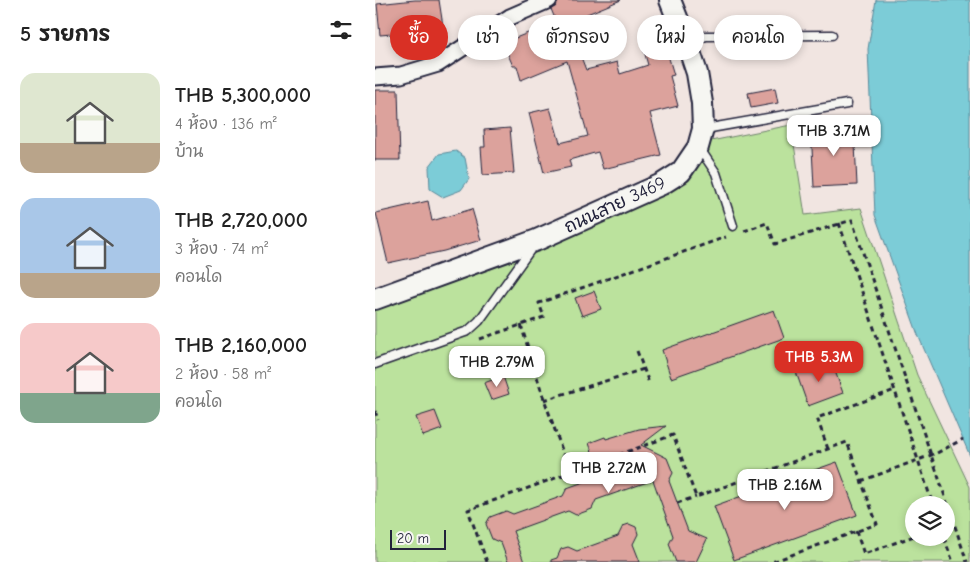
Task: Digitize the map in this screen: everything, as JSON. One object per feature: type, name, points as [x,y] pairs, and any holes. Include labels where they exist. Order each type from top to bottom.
[{"type":"street","points":[[375,77],[401,75],[438,64],[510,16],[549,0]]},
{"type":"street","points":[[670,0],[676,15]]},
{"type":"street","points":[[693,60],[702,103],[701,138]]},
{"type":"street","name":"ถนนสาย 3469","points":[[375,299],[537,240],[662,184],[681,172],[701,138]]},
{"type":"lane","points":[[704,37],[831,35]]},
{"type":"lane","points":[[734,230],[717,173],[701,138],[847,104]]},
{"type":"lane","points":[[375,364],[468,331],[479,321],[537,240]]},
{"type":"path","points":[[734,230],[767,223],[775,244],[852,220],[967,562]]},
{"type":"path","points":[[839,223],[930,496]]},
{"type":"path","points":[[468,331],[478,340],[521,325],[544,316],[539,303],[726,237]]},
{"type":"path","points":[[521,325],[544,400],[570,473]]},
{"type":"path","points":[[637,351],[649,383]]},
{"type":"path","points":[[544,400],[644,369]]},
{"type":"path","points":[[828,449],[817,418],[895,390]]},
{"type":"path","points":[[375,411],[378,420]]},
{"type":"path","points":[[487,562],[468,510],[673,436],[696,497]]},
{"type":"path","points":[[861,481],[931,455],[963,439]]},
{"type":"path","points":[[677,503],[847,442],[877,524],[772,562]]},
{"type":"path","points":[[856,531],[864,554],[905,539]]},
{"type":"path","points":[[947,546],[953,562]]},
{"type":"green space","points":[[791,125],[805,215],[861,208],[917,375],[970,487],[970,562],[375,562],[375,305],[655,194],[706,142]]},
{"type":"water","points":[[876,0],[970,0],[970,456],[918,335],[875,215],[868,49]]},
{"type":"water","points":[[456,151],[465,158],[469,179],[461,190],[443,197],[430,189],[429,167],[439,154]]},
{"type":"building","points":[[415,0],[439,0],[441,15],[390,15],[390,34],[380,35],[377,4]]},
{"type":"building","points":[[558,0],[621,0],[585,15],[553,15],[551,9],[556,6]]},
{"type":"building","points":[[528,33],[528,60],[582,60],[586,70],[617,62],[620,74],[648,65],[647,60],[670,60],[674,75],[670,76],[678,106],[650,113],[661,155],[603,169],[598,152],[569,160],[571,167],[544,173],[529,113],[550,108],[560,143],[588,136],[567,61],[521,80],[517,66],[513,66],[510,60],[518,60],[518,37]]},
{"type":"building","points":[[775,88],[778,103],[751,108],[748,93]]},
{"type":"building","points":[[375,90],[398,90],[400,160],[375,160]]},
{"type":"building","points":[[856,127],[857,185],[814,187],[811,129]]},
{"type":"building","points":[[510,128],[514,173],[483,175],[481,147],[485,147],[484,130]]},
{"type":"building","points":[[428,201],[432,221],[472,209],[481,240],[444,251],[388,263],[376,213]]},
{"type":"building","points":[[594,291],[601,309],[582,316],[575,298]]},
{"type":"building","points":[[774,310],[784,338],[671,378],[662,350]]},
{"type":"building","points":[[831,360],[843,393],[808,406],[796,372]]},
{"type":"building","points":[[503,376],[509,394],[491,400],[484,383]]},
{"type":"building","points":[[435,411],[442,429],[423,436],[416,417]]},
{"type":"building","points":[[666,426],[641,445],[667,458],[673,473],[669,481],[688,531],[707,539],[696,562],[676,562],[669,544],[673,536],[653,480],[596,500],[592,509],[576,515],[568,511],[513,531],[524,562],[508,562],[501,543],[492,539],[486,524],[490,517],[506,511],[513,514],[563,496],[567,488],[600,476],[589,443],[639,429]]},
{"type":"building","points":[[837,462],[857,515],[734,560],[714,506]]},
{"type":"building","points":[[629,524],[636,527],[638,534],[633,544],[640,562],[551,562],[551,560],[557,558],[561,549],[568,547],[577,551],[618,536],[623,526]]}]
